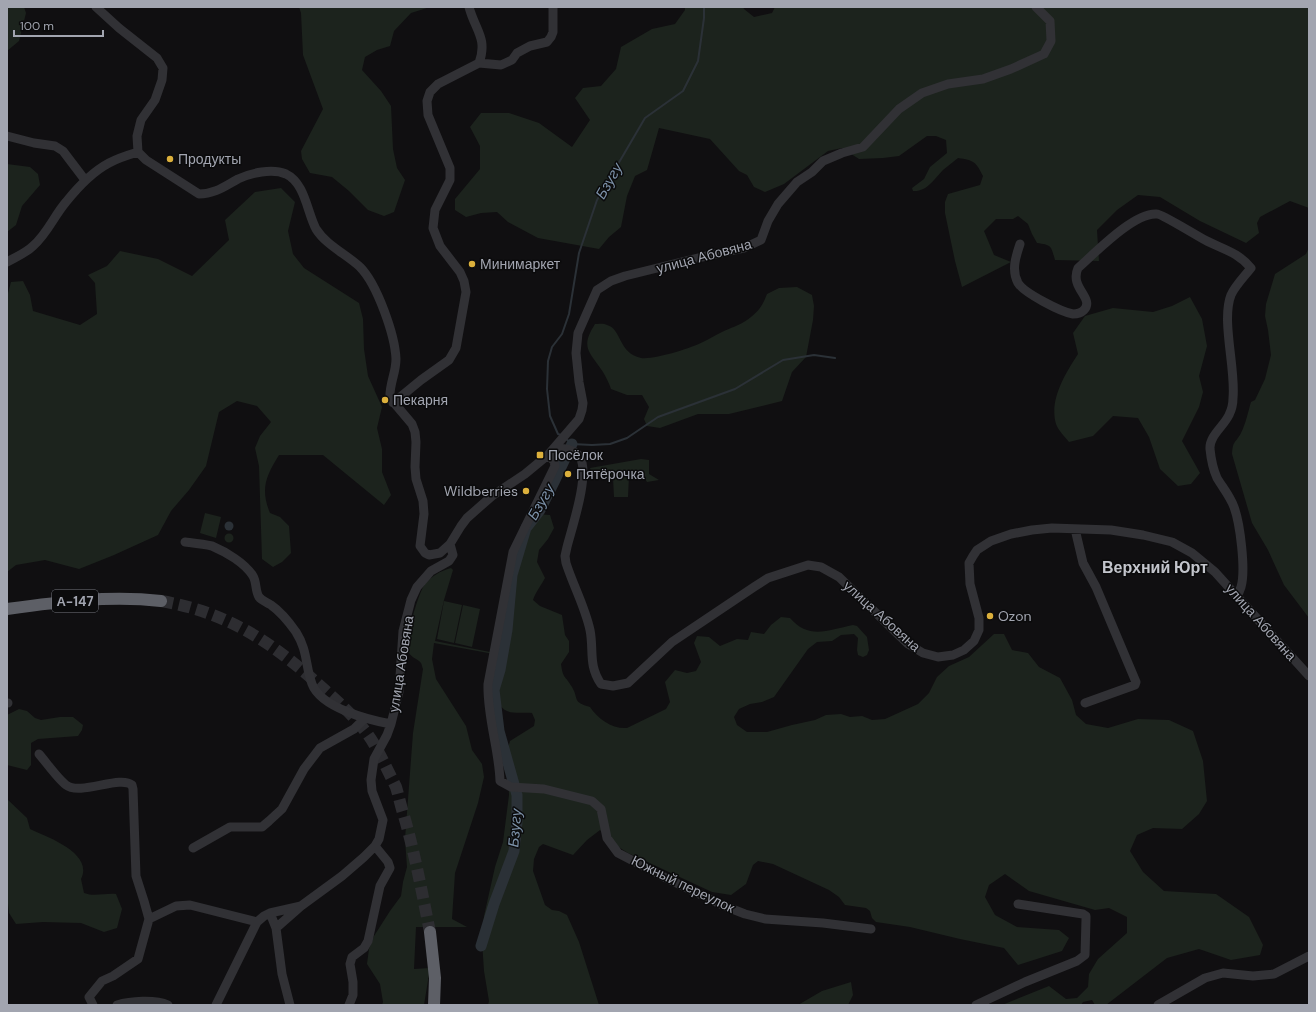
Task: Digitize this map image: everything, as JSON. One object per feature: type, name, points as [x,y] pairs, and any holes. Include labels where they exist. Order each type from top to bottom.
[{"type":"highway","name":"А-147","points":[[7,609],[105,598],[161,601]]},
{"type":"highway","points":[[430,932],[435,978],[434,1005]]},
{"type":"street","points":[[96,7],[119,28],[157,58],[163,68],[162,80],[155,100],[142,120],[137,136],[138,152],[146,160],[199,194],[208,194],[224,188],[239,178],[259,173],[273,172],[286,174],[294,180],[304,194],[307,208],[317,230],[359,267],[370,279],[393,335],[396,359],[390,393],[390,398],[393,403],[449,360],[456,348],[466,292],[464,281],[460,272],[440,246],[433,228],[435,210],[450,180],[450,168],[428,115],[427,101],[430,92],[438,84],[479,63],[501,65],[512,60],[517,53],[530,46],[548,42],[553,32],[553,7]]},
{"type":"street","points":[[470,7],[472,16],[482,38],[482,53],[479,63]]},
{"type":"street","name":"улица Абовяна","points":[[393,403],[412,424],[415,432],[416,479],[423,501],[424,514],[420,546],[423,551],[429,555],[440,553],[450,544],[467,518],[492,496],[525,474],[554,448],[579,419],[583,403],[576,353],[578,334],[597,290],[611,281],[625,276],[744,248],[761,240],[768,221],[778,204],[797,182],[812,172],[823,161],[842,153],[863,147],[899,109],[922,93],[948,84],[983,79],[1011,69],[1044,54],[1051,41],[1050,21],[1036,7]]},
{"type":"street","points":[[7,136],[34,143],[55,146],[63,151],[85,180]]},
{"type":"street","points":[[7,262],[34,246],[52,224],[65,203],[85,180],[108,163],[138,152]]},
{"type":"street","points":[[1020,244],[1015,260],[1014,271],[1018,283],[1027,293],[1073,314],[1080,313],[1087,306],[1085,296],[1075,281],[1075,274],[1078,268],[1127,226],[1142,217],[1158,214],[1214,245],[1236,254],[1251,268],[1231,294],[1229,302],[1228,324],[1234,374],[1233,398],[1229,415],[1214,436],[1210,446],[1212,466],[1234,507],[1240,534],[1243,566],[1241,587],[1237,596]]},
{"type":"street","name":"улица Абовяна","points":[[554,448],[569,450],[580,457],[582,476],[581,493],[565,556],[566,563],[590,631],[591,656],[595,674],[601,684],[613,686],[628,683],[672,642],[768,578],[808,565],[821,567],[839,577],[908,644],[923,653],[938,657],[953,655],[964,650],[974,641],[979,630],[979,618],[970,584],[969,563],[978,550],[991,541],[1010,534],[1052,528],[1111,530],[1137,534],[1172,542],[1192,553],[1215,572],[1309,676]]},
{"type":"street","name":"Южный переулок","points":[[554,448],[555,466],[513,552],[488,684],[488,699],[500,768],[500,781],[515,787],[544,789],[592,801],[601,808],[607,838],[618,852],[664,877],[722,905],[745,914],[765,919],[823,923],[871,929]]},
{"type":"street","points":[[1075,528],[1083,563],[1096,587],[1136,682],[1135,685],[1085,703]]},
{"type":"street","points":[[185,542],[211,546],[225,552],[246,566],[254,577],[257,585],[257,594],[260,598],[288,620],[297,633],[304,646],[312,683],[321,697],[335,706],[365,718],[392,724]]},
{"type":"street","name":"улица Абовяна","points":[[216,1005],[257,922],[270,913],[301,906],[342,876],[375,846],[379,839],[383,820],[372,792],[371,780],[374,759],[392,724],[399,692],[403,631],[412,600],[424,578],[431,571],[449,562],[451,559],[452,555],[450,544]]},
{"type":"street","points":[[193,848],[230,827],[262,827],[282,809],[304,768],[320,748],[354,729],[365,718]]},
{"type":"street","points":[[40,754],[66,785],[71,787],[89,787],[125,782],[132,784],[135,822],[136,876],[149,918],[138,958],[113,976],[102,980],[89,997],[93,1005]]},
{"type":"street","points":[[349,1005],[353,995],[353,982],[350,964],[352,957],[364,948],[368,941],[380,886],[390,868],[388,862],[375,846]]},
{"type":"street","points":[[149,918],[176,906],[190,904],[257,922]]},
{"type":"street","points":[[976,1005],[1025,982],[1077,961],[1085,954],[1086,916],[1083,914],[1018,904]]},
{"type":"street","points":[[276,928],[301,906]]},
{"type":"street","points":[[270,913],[276,928],[282,974],[290,1005]]},
{"type":"street","points":[[1158,1005],[1205,978],[1223,973],[1253,976],[1274,974],[1309,956]]},
{"type":"street","points":[[117,1005],[153,1001],[162,1002],[168,1005]]},
{"type":"shaded area","points":[[7,7],[24,7],[26,13],[19,41],[7,51]]},
{"type":"shaded area","points":[[299,7],[430,7],[411,13],[394,31],[390,46],[377,50],[365,57],[362,70],[381,91],[391,106],[393,149],[397,168],[405,180],[394,212],[384,216],[368,210],[332,177],[310,173],[302,159],[301,151],[323,109],[303,55],[301,13]]},
{"type":"shaded area","points":[[685,7],[743,7],[754,17],[772,13],[775,7],[1309,7],[1309,208],[1290,201],[1260,217],[1257,223],[1259,233],[1246,243],[1200,221],[1160,197],[1138,195],[1117,210],[1097,230],[1099,261],[1055,260],[1050,247],[1037,243],[1028,224],[1018,216],[1013,219],[996,219],[984,231],[994,255],[1011,262],[962,287],[945,213],[945,202],[948,194],[980,185],[983,176],[974,162],[958,158],[926,187],[918,191],[913,191],[912,188],[924,179],[930,167],[947,153],[946,140],[936,136],[927,136],[899,156],[883,158],[859,159],[842,148],[828,151],[784,184],[765,192],[754,187],[747,175],[739,171],[710,139],[659,128],[647,170],[635,176],[627,196],[621,227],[609,237],[599,249],[538,238],[508,222],[497,212],[481,213],[466,217],[455,210],[455,199],[480,169],[480,146],[470,127],[481,113],[509,113],[539,123],[572,147],[590,120],[575,98],[583,88],[601,86],[616,69],[621,47],[652,29],[675,24],[685,10]]},
{"type":"shaded area","points":[[7,164],[30,167],[38,174],[40,185],[22,206],[16,225],[7,232]]},
{"type":"shaded area","points":[[281,188],[295,202],[288,231],[293,254],[304,268],[359,303],[363,319],[364,349],[368,376],[382,407],[377,428],[382,449],[382,472],[391,495],[384,505],[323,455],[279,455],[268,476],[265,497],[270,513],[280,517],[289,526],[291,553],[282,562],[273,567],[262,559],[259,466],[255,448],[260,436],[271,422],[257,406],[237,401],[219,412],[206,466],[189,490],[171,511],[158,535],[79,569],[45,560],[16,565],[7,572],[7,297],[11,282],[23,281],[30,295],[33,311],[80,325],[97,314],[95,283],[88,275],[107,266],[120,251],[158,259],[192,276],[229,240],[225,220],[255,192]]},
{"type":"shaded area","points":[[1309,247],[1309,618],[1284,585],[1268,550],[1252,523],[1232,450],[1243,429],[1251,402],[1255,400],[1265,379],[1271,355],[1265,316],[1266,304],[1275,274],[1306,254]]},
{"type":"shaded area","points":[[797,287],[812,295],[814,306],[813,320],[806,357],[792,372],[782,401],[729,414],[698,414],[660,428],[647,426],[644,419],[649,407],[642,395],[627,395],[611,389],[604,374],[588,349],[588,339],[595,324],[606,324],[612,327],[628,351],[641,358],[654,357],[682,350],[708,340],[719,333],[747,320],[759,309],[767,294],[779,288]]},
{"type":"shaded area","points":[[1190,297],[1202,319],[1207,346],[1199,376],[1203,392],[1199,407],[1182,441],[1200,473],[1191,484],[1178,486],[1160,469],[1149,437],[1138,418],[1113,416],[1093,436],[1069,442],[1056,424],[1054,415],[1056,397],[1063,379],[1078,354],[1073,333],[1085,316],[1113,308],[1153,312],[1172,306]]},
{"type":"shaded area","points":[[641,459],[649,460],[649,474],[659,480],[647,482],[641,472],[629,476],[628,497],[614,497],[613,478],[592,473],[590,468]]},
{"type":"shaded area","points":[[205,513],[221,517],[216,538],[200,533]]},
{"type":"shaded area","points":[[535,514],[550,515],[554,528],[548,539],[539,550],[537,562],[545,578],[533,600],[540,606],[562,615],[565,635],[569,641],[569,652],[561,664],[564,675],[570,683],[578,702],[590,707],[601,719],[616,727],[627,728],[666,709],[670,702],[665,682],[675,670],[687,673],[696,671],[701,662],[694,643],[697,636],[709,637],[720,646],[737,639],[748,640],[751,632],[764,634],[771,625],[781,617],[790,618],[804,629],[819,632],[853,625],[857,626],[867,637],[869,650],[867,655],[863,657],[858,655],[858,638],[854,634],[841,635],[832,641],[817,642],[808,649],[774,697],[739,709],[734,717],[737,725],[747,732],[767,732],[815,720],[826,715],[841,714],[850,717],[862,716],[872,720],[885,719],[918,704],[929,693],[937,677],[949,666],[969,657],[994,634],[1004,634],[1012,650],[1028,653],[1039,667],[1060,678],[1072,700],[1076,715],[1086,724],[1108,728],[1138,719],[1169,720],[1193,731],[1203,761],[1207,801],[1199,814],[1182,829],[1153,828],[1137,835],[1130,851],[1143,872],[1164,891],[1216,894],[1249,917],[1263,945],[1260,955],[1231,960],[1199,949],[1167,958],[1106,1005],[1095,1005],[1092,1000],[1083,1002],[1081,1005],[1002,1005],[1049,986],[1066,999],[1077,998],[1088,987],[1089,974],[1098,959],[1127,933],[1127,917],[1109,908],[1095,910],[1029,891],[1005,874],[989,885],[985,897],[995,915],[1017,927],[1059,930],[1069,938],[1062,951],[1018,965],[1004,948],[910,927],[876,922],[872,918],[870,911],[866,908],[845,905],[839,897],[829,890],[773,864],[758,861],[753,865],[746,884],[731,895],[712,892],[628,853],[617,846],[600,830],[587,840],[573,855],[543,844],[539,847],[534,859],[533,871],[545,905],[552,910],[559,911],[567,915],[579,942],[599,1005],[488,1005],[489,1001],[484,971],[482,941],[484,916],[495,867],[503,842],[509,795],[507,751],[510,741],[534,726],[535,720],[532,713],[516,713],[507,711],[498,701],[496,686],[499,655],[434,643],[432,659],[436,679],[466,726],[472,750],[482,764],[484,777],[478,803],[455,873],[452,919],[467,927],[416,927],[414,969],[430,968],[424,1005],[382,1005],[383,1002],[380,984],[367,964],[369,949],[374,936],[401,896],[407,867],[405,839],[413,733],[423,669],[421,663],[410,655],[408,650],[408,637],[416,606],[425,584],[436,574],[451,568],[453,570],[444,600],[435,641],[500,654],[514,557]]},
{"type":"shaded area","points":[[227,522],[231,522],[233,526],[231,530],[227,530],[225,528],[225,524]]},
{"type":"shaded area","points":[[229,533],[234,538],[229,543],[224,538]]},
{"type":"shaded area","points":[[444,601],[462,605],[454,643],[437,639]]},
{"type":"shaded area","points":[[463,605],[480,609],[472,647],[455,643]]},
{"type":"shaded area","points":[[19,709],[27,711],[35,718],[41,720],[60,717],[73,717],[83,725],[82,730],[78,736],[38,739],[31,743],[31,765],[27,770],[7,765],[7,715]]},
{"type":"shaded area","points":[[7,799],[27,818],[30,829],[67,847],[81,861],[83,870],[81,879],[84,893],[92,895],[116,894],[122,909],[117,928],[104,932],[81,923],[43,922],[16,924],[9,913],[7,895]]},
{"type":"shaded area","points":[[851,982],[853,995],[848,1005],[798,1005],[822,991]]},
{"type":"waterway","name":"Бзугу","points":[[561,435],[558,434],[550,416],[547,389],[548,361],[552,347],[562,334],[569,314],[579,253],[597,200],[645,118],[683,91],[698,61],[704,18],[704,7]]},
{"type":"waterway","points":[[566,439],[572,444],[610,444],[627,438],[658,417],[735,389],[783,360],[814,355],[835,358]]},
{"type":"waterway","name":"Бзугу","points":[[481,946],[494,904],[514,851],[517,822],[517,795],[499,731],[494,690],[500,670],[507,630],[512,575],[526,528],[540,510],[572,444]]},
{"type":"tunnel","points":[[161,601],[186,606],[209,614],[231,623],[271,646],[309,676],[347,710],[359,723],[377,749],[396,787],[412,845],[430,932]]},
{"type":"place","name":"Продукты","points":[[170,159]]},
{"type":"place","name":"Минимаркет","points":[[472,264]]},
{"type":"place","name":"Пекарня","points":[[385,400]]},
{"type":"place","name":"Посёлок","points":[[540,455]]},
{"type":"place","name":"Пятёрочка","points":[[568,474]]},
{"type":"place","name":"Wildberries","points":[[526,491]]},
{"type":"place","name":"Ozon","points":[[990,616]]},
{"type":"district","name":"Верхний Юрт","points":[[1155,567]]}]
